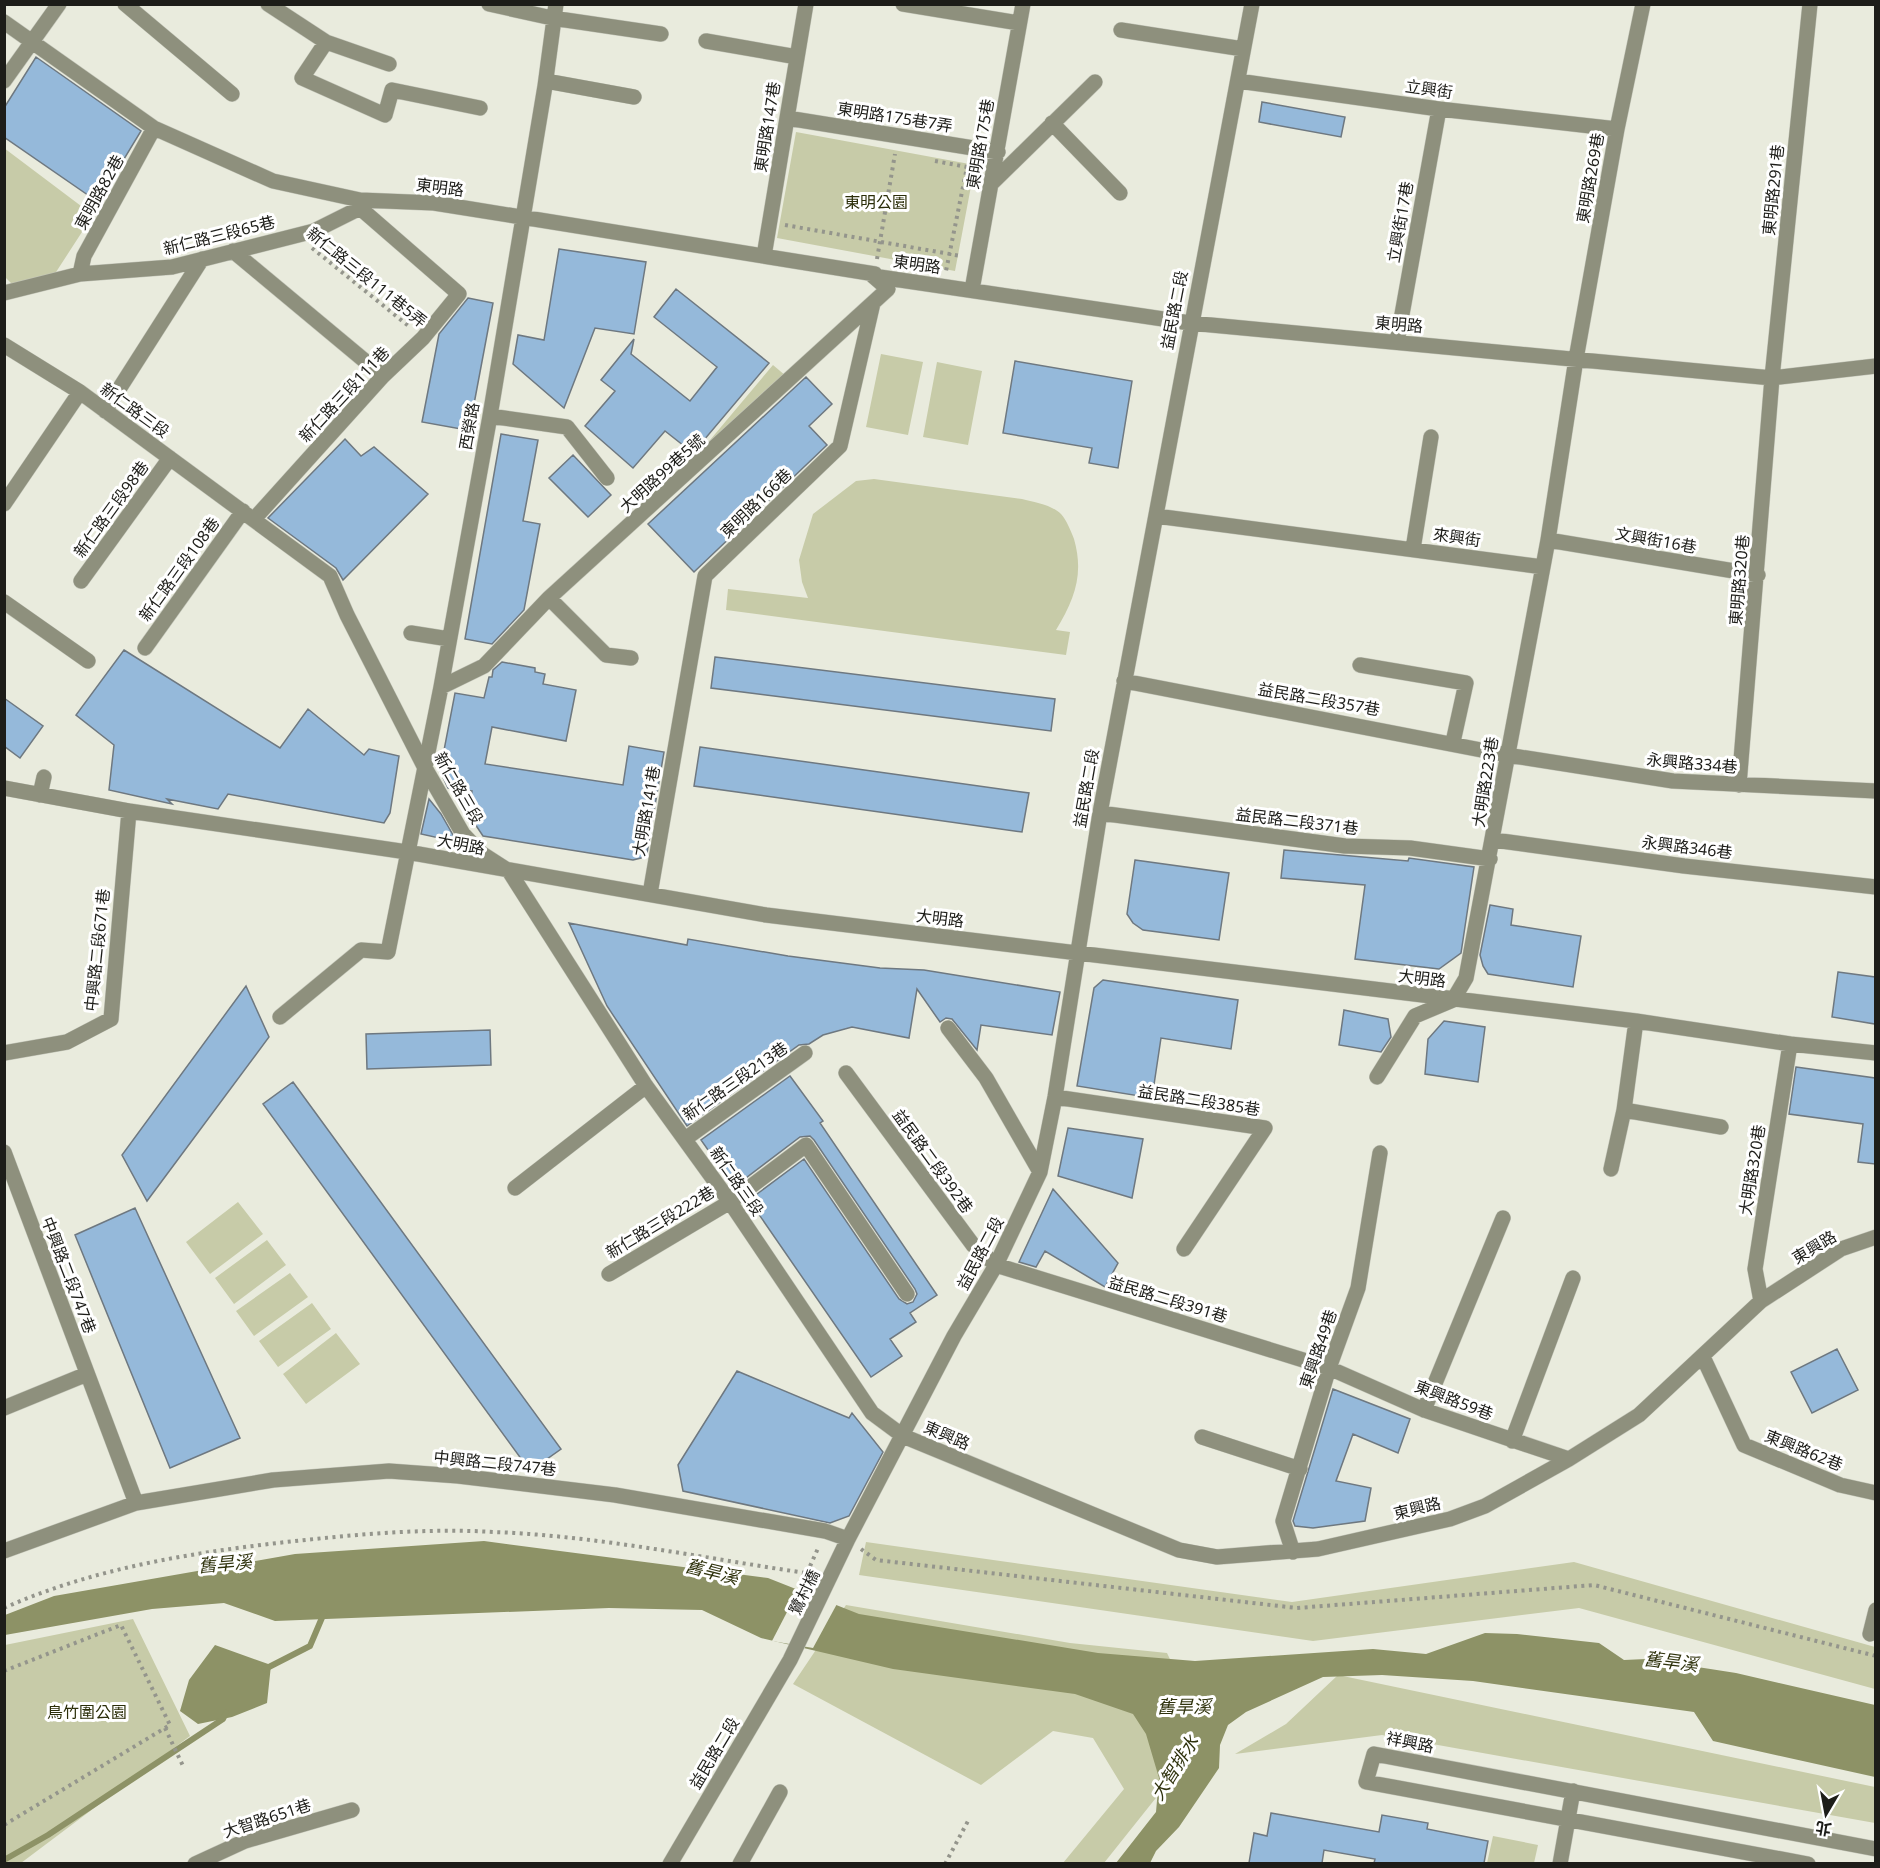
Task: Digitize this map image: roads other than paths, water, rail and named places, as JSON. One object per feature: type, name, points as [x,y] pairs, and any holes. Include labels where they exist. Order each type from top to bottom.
[{"type":"street","points":[[4,81],[59,4]]},
{"type":"street","points":[[125,4],[232,94]]},
{"type":"street","points":[[268,4],[290,21],[326,42],[389,64]]},
{"type":"street","points":[[489,4],[554,11],[661,34]]},
{"type":"street","name":"東明路147巷","points":[[764,256],[806,4]]},
{"type":"street","points":[[903,4],[1019,23]]},
{"type":"street","name":"東明路175巷","points":[[972,290],[1023,4]]},
{"type":"street","name":"益民路二段","points":[[848,1539],[954,1336],[996,1265],[1040,1172],[1055,1097],[1100,813],[1190,323],[1252,4]]},
{"type":"street","name":"東明路269巷","points":[[1576,359],[1617,129],[1643,4]]},
{"type":"street","name":"東明路291巷","points":[[1772,378],[1810,4]]},
{"type":"street","name":"西榮路","points":[[280,1017],[362,950],[388,952],[441,687],[490,416],[546,81],[554,11]]},
{"type":"street","name":"東明路","points":[[4,22],[154,128],[273,181],[360,204],[434,203],[874,275],[1190,323],[1772,378],[1875,366]]},
{"type":"street","points":[[1121,30],[1243,49]]},
{"type":"street","points":[[706,40],[797,57]]},
{"type":"street","points":[[326,42],[302,78],[385,115],[392,90],[480,108]]},
{"type":"street","points":[[546,81],[634,97]]},
{"type":"street","name":"立興街","points":[[1238,81],[1439,109],[1617,129]]},
{"type":"street","points":[[992,183],[1095,82]]},
{"type":"street","name":"立興街17巷","points":[[1396,342],[1439,109]]},
{"type":"street","name":"東明路175巷7弄","points":[[787,118],[998,152]]},
{"type":"street","points":[[1052,123],[1120,193]]},
{"type":"street","name":"東明路82巷","points":[[80,274],[84,256],[154,128]]},
{"type":"street","name":"新仁路三段65巷","points":[[4,293],[80,274],[172,267],[202,260],[295,234],[314,231],[360,204]]},
{"type":"street","name":"新仁路三段111巷","points":[[249,514],[423,338],[459,294],[360,204]]},
{"type":"street","points":[[233,251],[383,376]]},
{"type":"street","points":[[105,411],[202,260]]},
{"type":"street","name":"大明路99巷5號","points":[[441,687],[484,666],[549,598],[888,289],[874,275]]},
{"type":"street","name":"東明路166巷","points":[[678,733],[705,576],[840,446],[873,303]]},
{"type":"street","name":"新仁路三段","points":[[4,345],[80,392],[249,514],[330,576],[347,615],[425,768],[463,834],[480,853],[509,871],[646,1086],[730,1202],[872,1413],[903,1436]]},
{"type":"street","points":[[1543,567],[1576,359]]},
{"type":"street","name":"東明路320巷","points":[[1739,785],[1758,575],[1772,378]]},
{"type":"street","points":[[4,504],[80,392]]},
{"type":"street","points":[[490,416],[567,427],[607,478]]},
{"type":"street","points":[[1413,549],[1431,437]]},
{"type":"street","name":"新仁路三段98巷","points":[[81,581],[170,458]]},
{"type":"street","name":"新仁路三段108巷","points":[[145,648],[249,514]]},
{"type":"street","name":"來興街","points":[[1156,516],[1543,567]]},
{"type":"street","name":"文興街16巷","points":[[1548,540],[1758,575]]},
{"type":"street","name":"大明路223巷","points":[[1453,1000],[1466,978],[1494,840],[1507,755],[1543,567]]},
{"type":"street","points":[[549,598],[606,655],[631,658]]},
{"type":"street","points":[[4,602],[88,661]]},
{"type":"street","points":[[411,633],[449,639]]},
{"type":"street","points":[[1360,665],[1466,683],[1453,742]]},
{"type":"street","name":"益民路二段357巷","points":[[1124,681],[1453,742],[1507,755]]},
{"type":"street","name":"大明路141巷","points":[[650,894],[678,733]]},
{"type":"street","name":"永興路334巷","points":[[1507,755],[1673,782],[1875,791]]},
{"type":"street","points":[[40,795],[44,777]]},
{"type":"street","name":"大明路","points":[[4,788],[129,811],[407,852],[766,915],[1636,1021],[1791,1044],[1875,1053]]},
{"type":"street","name":"中興路二段671巷","points":[[4,1053],[67,1042],[111,1019],[129,811]]},
{"type":"street","name":"益民路二段371巷","points":[[1100,813],[1344,846],[1410,848],[1490,860]]},
{"type":"street","name":"永興路346巷","points":[[1494,840],[1684,866],[1875,887]]},
{"type":"street","points":[[1377,1077],[1415,1016],[1453,1000]]},
{"type":"street","points":[[1611,1169],[1624,1110],[1636,1021]]},
{"type":"street","points":[[948,1028],[986,1078],[1040,1172]]},
{"type":"street","name":"大明路320巷","points":[[1761,1301],[1755,1269],[1791,1044]]},
{"type":"street","name":"新仁路三段213巷","points":[[685,1139],[805,1053]]},
{"type":"street","name":"益民路二段392巷","points":[[846,1073],[973,1245],[996,1265]]},
{"type":"street","points":[[515,1188],[646,1086]]},
{"type":"street","name":"益民路二段385巷","points":[[1055,1097],[1265,1128],[1184,1249]]},
{"type":"street","points":[[1624,1110],[1721,1127]]},
{"type":"street","name":"新仁路三段222巷","points":[[609,1274],[730,1202],[806,1145],[907,1294]]},
{"type":"street","name":"中興路二段747巷","points":[[4,1152],[136,1503]]},
{"type":"street","name":"東興路49巷","points":[[1293,1552],[1283,1521],[1329,1368],[1358,1288],[1380,1153]]},
{"type":"street","points":[[1424,1410],[1503,1218]]},
{"type":"street","name":"東興路","points":[[903,1436],[1179,1550],[1217,1557],[1293,1552],[1382,1536],[1485,1506],[1569,1459],[1639,1415],[1761,1301],[1841,1249],[1875,1237]]},
{"type":"street","name":"益民路二段391巷","points":[[996,1265],[1329,1368]]},
{"type":"street","points":[[1512,1441],[1574,1278]]},
{"type":"street","name":"東興路62巷","points":[[1703,1357],[1744,1445],[1840,1485],[1875,1493]]},
{"type":"street","name":"東興路59巷","points":[[1329,1368],[1424,1410],[1569,1459]]},
{"type":"street","points":[[4,1408],[87,1374]]},
{"type":"street","points":[[1202,1437],[1300,1469]]},
{"type":"street","name":"中興路二段747巷","points":[[4,1551],[136,1503],[273,1477],[389,1472],[534,1484],[668,1500],[825,1531],[848,1539]]},
{"type":"street","name":"鷺村橋","points":[[790,1660],[848,1539]]},
{"type":"street","points":[[1870,1634],[1875,1610]]},
{"type":"street","name":"益民路二段","points":[[675,1862],[790,1660]]},
{"type":"street","name":"祥興路","points":[[1808,1863],[1769,1860],[1366,1782],[1374,1754],[1875,1849]]},
{"type":"street","points":[[1560,1863],[1573,1791]]},
{"type":"street","points":[[740,1863],[780,1792]]},
{"type":"street","name":"大智路651巷","points":[[195,1863],[245,1841],[352,1810]]},
{"type":"street","points":[[1769,1860],[1775,1829]]},
{"type":"water","name":"舊旱溪","points":[[484,1541],[768,1578],[859,1614],[1098,1653],[1195,1661],[1373,1649],[1426,1654],[1485,1633],[1517,1634],[1599,1643],[1624,1660],[1646,1659],[1736,1673],[1875,1705],[1875,1777],[1713,1741],[1694,1712],[1473,1681],[1382,1675],[1323,1677],[1246,1712],[1228,1725],[1220,1745],[1219,1768],[1179,1827],[1156,1851],[1150,1863],[1116,1863],[1156,1812],[1159,1778],[1146,1734],[1133,1714],[1075,1694],[893,1669],[761,1638],[702,1610],[609,1608],[275,1621],[224,1603],[152,1609],[5,1635],[5,1615],[54,1596],[295,1554]]},
{"type":"water","points":[[215,1645],[271,1665],[267,1703],[232,1717],[198,1724],[180,1711],[189,1680]]},
{"type":"waterway","points":[[265,1669],[310,1646],[324,1613]]},
{"type":"waterway","points":[[4,1860],[48,1835],[223,1719],[226,1713]]},
{"type":"park label","name":"東明公園","points":[[876,202]]},
{"type":"park label","name":"鳥竹圍公園","points":[[87,1712]]},
{"type":"water label","name":"大智排水","points":[[1175,1768]]}]
